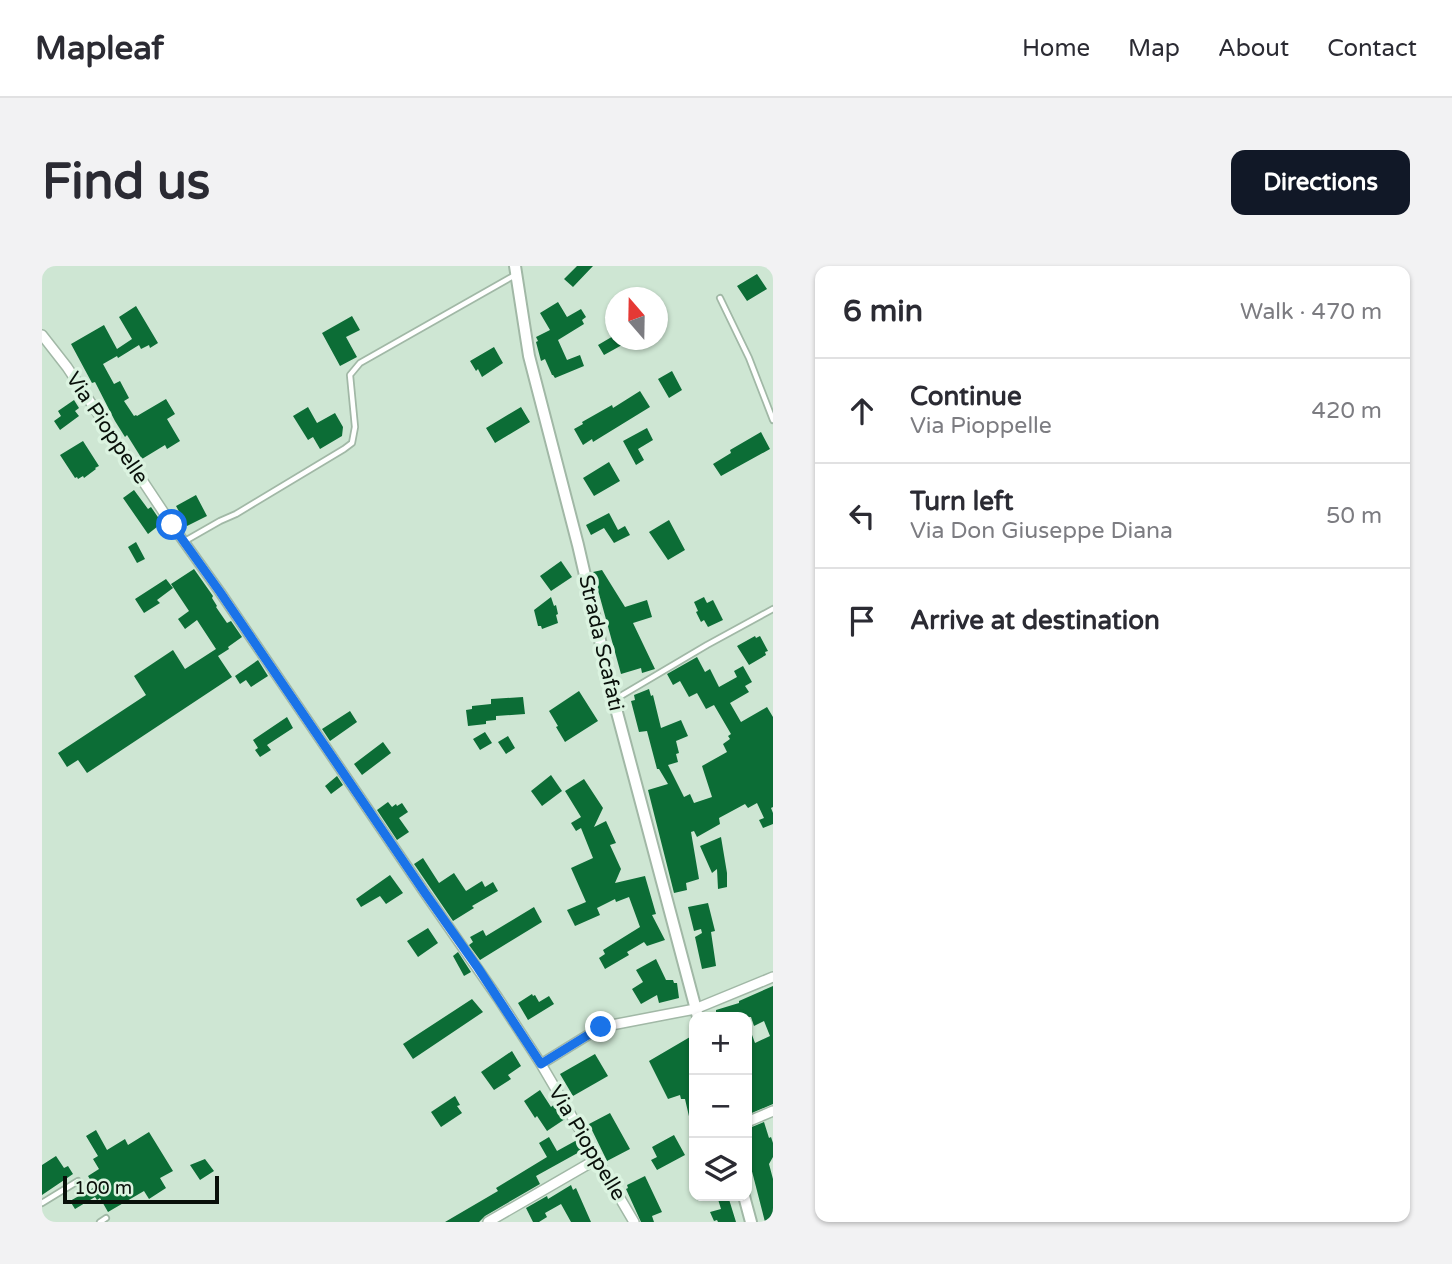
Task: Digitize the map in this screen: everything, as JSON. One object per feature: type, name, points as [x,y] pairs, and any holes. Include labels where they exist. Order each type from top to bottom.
[{"type":"street","name":"Strada Scafati","points":[[515,270],[529,356],[578,545],[614,701],[696,1012]]},
{"type":"street","name":"Via Pioppelle","points":[[42,335],[478,968],[541,1064],[634,1222]]},
{"type":"street","points":[[698,1012],[773,977]]},
{"type":"street","points":[[541,1064],[601,1027],[689,1014]]},
{"type":"street","points":[[752,1120],[773,1111]]},
{"type":"street","points":[[488,1222],[597,1159]]},
{"type":"street","points":[[745,1201],[751,1222]]},
{"type":"lane","points":[[184,542],[236,514],[352,443],[355,427],[350,375],[360,363],[515,270]]},
{"type":"lane","points":[[720,298],[749,358],[773,420]]},
{"type":"lane","points":[[614,701],[773,608]]},
{"type":"lane","points":[[42,1203],[78,1181]]},
{"type":"lane","points":[[100,1222],[106,1218]]},
{"type":"building","points":[[577,266],[593,266],[573,287],[564,279]]},
{"type":"building","points":[[757,274],[767,289],[747,301],[737,286]]},
{"type":"building","points":[[558,302],[567,317],[581,309],[586,317],[582,320],[584,324],[558,340],[567,360],[580,355],[584,366],[555,378],[545,359],[541,361],[536,337],[550,330],[540,313]]},
{"type":"building","points":[[136,306],[158,343],[141,349],[139,345],[103,364],[114,384],[120,381],[129,398],[124,401],[134,416],[166,399],[175,414],[167,419],[180,441],[167,449],[165,445],[142,459],[115,421],[71,344],[104,325],[117,349],[132,339],[119,317]]},
{"type":"building","points":[[352,316],[360,330],[346,337],[357,357],[340,366],[322,333]]},
{"type":"building","points":[[605,341],[605,350],[613,350],[604,355],[598,345]]},
{"type":"building","points":[[494,347],[503,363],[482,377],[470,361]]},
{"type":"building","points":[[672,371],[682,390],[669,398],[658,379]]},
{"type":"building","points":[[640,391],[650,407],[593,442],[592,439],[583,445],[574,429]]},
{"type":"building","points":[[74,400],[79,408],[75,411],[79,416],[60,430],[54,421],[61,416],[58,411]]},
{"type":"building","points":[[308,407],[317,423],[335,413],[343,427],[342,436],[320,449],[313,437],[308,440],[293,416]]},
{"type":"building","points":[[521,407],[530,422],[495,443],[486,428]]},
{"type":"building","points":[[647,428],[653,440],[638,449],[644,460],[636,465],[623,441]]},
{"type":"building","points":[[761,432],[770,449],[721,476],[713,464],[731,453],[730,450]]},
{"type":"building","points":[[83,441],[99,466],[84,478],[83,476],[78,479],[60,455]]},
{"type":"building","points":[[609,462],[620,481],[594,496],[583,478]]},
{"type":"building","points":[[134,490],[162,523],[148,534],[123,498]]},
{"type":"building","points":[[196,495],[207,516],[187,526],[176,506]]},
{"type":"building","points":[[609,513],[618,530],[625,526],[630,535],[614,543],[604,528],[591,535],[586,525]]},
{"type":"building","points":[[669,520],[685,550],[668,560],[649,532]]},
{"type":"building","points":[[136,542],[145,559],[137,563],[128,547]]},
{"type":"building","points":[[561,561],[572,577],[551,591],[540,576]]},
{"type":"building","points":[[194,569],[213,596],[216,607],[227,623],[231,621],[242,637],[218,656],[232,677],[87,773],[78,760],[67,767],[58,753],[146,695],[134,676],[173,650],[185,669],[216,649],[197,620],[185,629],[178,619],[189,611],[171,584]]},
{"type":"building","points":[[602,570],[625,607],[647,600],[652,617],[633,623],[655,669],[642,673],[641,668],[621,674],[593,572]]},
{"type":"building","points":[[166,579],[173,588],[157,600],[160,603],[144,613],[135,599]]},
{"type":"building","points":[[551,597],[554,606],[556,605],[558,623],[542,629],[538,626],[534,610]]},
{"type":"building","points":[[704,597],[707,603],[713,600],[723,620],[708,627],[704,620],[701,622],[694,602]]},
{"type":"building","points":[[760,636],[768,651],[749,665],[737,646]]},
{"type":"building","points":[[697,657],[705,672],[710,669],[719,687],[737,677],[734,671],[743,666],[752,682],[745,686],[749,692],[730,703],[741,722],[767,707],[773,717],[773,824],[763,828],[759,820],[764,818],[757,803],[748,808],[745,804],[719,818],[720,824],[697,837],[694,831],[691,832],[699,879],[686,883],[687,890],[674,893],[648,790],[668,784],[657,769],[647,731],[639,732],[631,701],[635,700],[634,695],[649,689],[661,728],[681,720],[688,736],[676,741],[678,762],[668,765],[684,797],[690,794],[694,803],[712,797],[702,766],[727,752],[723,744],[730,739],[728,736],[731,734],[714,705],[706,709],[697,693],[689,697],[680,681],[673,685],[667,674]]},
{"type":"building","points":[[258,660],[268,676],[251,687],[246,680],[240,684],[235,676]]},
{"type":"building","points":[[579,691],[598,721],[565,742],[549,711]]},
{"type":"building","points":[[523,697],[525,714],[496,716],[496,720],[486,721],[486,724],[468,726],[466,710],[472,709],[472,706],[491,704],[491,699]]},
{"type":"building","points":[[350,711],[357,722],[330,741],[322,729]]},
{"type":"building","points":[[287,717],[293,728],[267,745],[271,750],[260,757],[253,740]]},
{"type":"building","points":[[485,732],[492,743],[480,750],[473,739]]},
{"type":"building","points":[[508,736],[515,748],[506,754],[498,742]]},
{"type":"building","points":[[383,742],[391,753],[362,775],[354,764]]},
{"type":"building","points":[[551,775],[562,791],[542,806],[531,791]]},
{"type":"building","points":[[337,776],[343,785],[331,794],[325,786]]},
{"type":"building","points":[[584,779],[603,808],[594,827],[606,821],[616,843],[610,845],[621,869],[615,883],[645,876],[656,914],[652,915],[665,940],[647,946],[644,942],[627,952],[629,955],[605,969],[599,958],[605,954],[603,950],[640,927],[629,897],[616,902],[615,899],[597,908],[600,915],[575,926],[567,910],[586,902],[571,868],[593,858],[581,828],[576,831],[571,823],[581,817],[565,791]]},
{"type":"building","points":[[388,802],[392,807],[402,803],[408,812],[399,818],[409,832],[397,840],[377,810]]},
{"type":"building","points":[[721,837],[727,887],[718,889],[717,869],[712,873],[700,846]]},
{"type":"building","points":[[423,858],[439,883],[454,873],[466,891],[482,881],[485,887],[493,882],[498,891],[453,921],[414,864]]},
{"type":"building","points":[[390,875],[403,893],[386,904],[380,896],[361,907],[356,899]]},
{"type":"building","points":[[708,903],[715,931],[711,932],[716,966],[702,969],[695,937],[702,933],[701,929],[694,931],[688,907]]},
{"type":"building","points":[[534,907],[542,922],[480,960],[469,945],[473,942],[470,937],[483,930],[486,936]]},
{"type":"building","points":[[428,928],[438,943],[418,957],[407,941]]},
{"type":"building","points":[[458,952],[471,972],[464,976],[453,956]]},
{"type":"building","points":[[656,959],[666,980],[677,983],[679,998],[659,1003],[657,995],[641,1004],[632,989],[643,982],[636,970]]},
{"type":"building","points":[[773,986],[773,1104],[752,1113],[752,1035],[755,1043],[770,1036],[764,1021],[754,1026],[752,1012],[716,1012]]},
{"type":"building","points":[[532,994],[539,1002],[549,996],[554,1004],[528,1020],[518,1003]]},
{"type":"building","points":[[472,999],[483,1012],[413,1059],[403,1044]]},
{"type":"building","points":[[689,1038],[689,1116],[685,1099],[681,1099],[680,1095],[668,1099],[649,1061]]},
{"type":"building","points":[[512,1051],[521,1066],[508,1075],[511,1079],[494,1090],[481,1072]]},
{"type":"building","points":[[595,1054],[608,1076],[573,1096],[560,1074]]},
{"type":"building","points":[[540,1090],[551,1107],[556,1103],[565,1119],[547,1131],[524,1101]]},
{"type":"building","points":[[455,1096],[462,1113],[441,1127],[431,1112]]},
{"type":"building","points":[[610,1113],[630,1149],[607,1161],[589,1124]]},
{"type":"building","points":[[764,1122],[773,1143],[773,1157],[769,1164],[773,1179],[773,1222],[765,1222],[752,1171],[752,1127]]},
{"type":"building","points":[[96,1130],[107,1150],[125,1139],[128,1145],[149,1132],[173,1171],[160,1178],[166,1188],[149,1199],[144,1191],[108,1212],[100,1198],[97,1200],[95,1197],[75,1209],[70,1201],[93,1188],[88,1176],[99,1169],[93,1159],[98,1156],[86,1136]]},
{"type":"building","points":[[674,1135],[685,1155],[657,1170],[651,1160],[657,1157],[652,1147]]},
{"type":"building","points":[[549,1137],[557,1151],[577,1140],[583,1150],[536,1176],[540,1184],[479,1222],[445,1222],[498,1191],[496,1188],[547,1157],[539,1143]]},
{"type":"building","points":[[56,1156],[64,1168],[68,1166],[73,1174],[42,1195],[42,1165]]},
{"type":"building","points":[[205,1159],[214,1171],[200,1180],[190,1165]]},
{"type":"building","points":[[645,1176],[662,1212],[652,1216],[654,1222],[641,1222],[626,1189],[627,1185]]},
{"type":"building","points":[[571,1185],[573,1190],[576,1188],[591,1222],[571,1222],[561,1204],[545,1213],[547,1217],[533,1222],[526,1208]]},
{"type":"building","points":[[719,1201],[730,1201],[736,1222],[714,1221],[710,1212],[721,1209]]},
{"type":"route","points":[[172,525],[478,968],[541,1064],[601,1027]]}]
